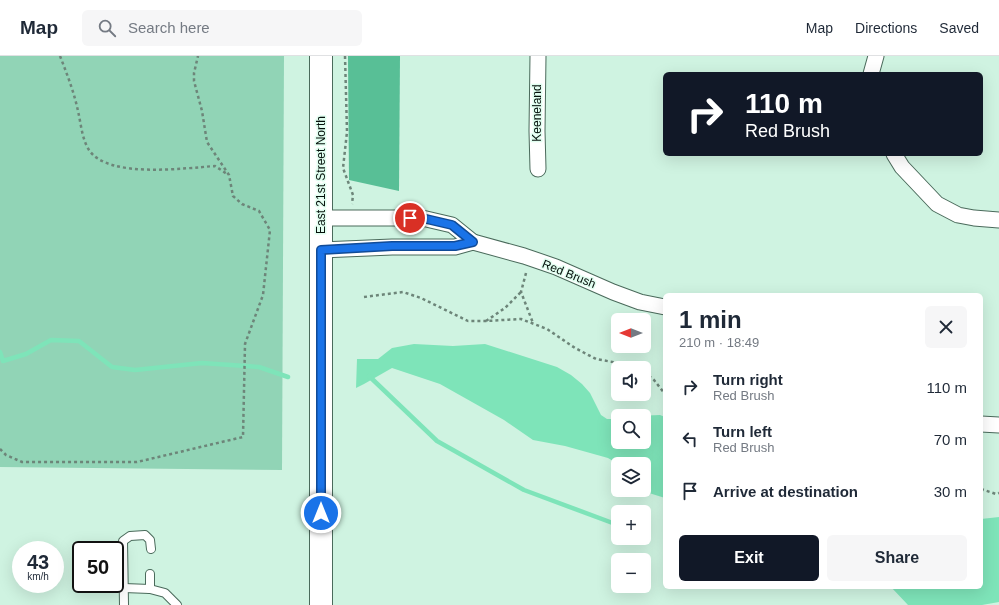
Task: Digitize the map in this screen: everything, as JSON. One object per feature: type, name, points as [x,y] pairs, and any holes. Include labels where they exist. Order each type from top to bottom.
[{"type":"main road","name":"East 21st Street North","points":[[321,56],[321,605]]},
{"type":"street","name":"Keeneland","points":[[538,56],[538,169]]},
{"type":"street","points":[[872,72],[876,56]]},
{"type":"street","points":[[895,156],[902,167],[937,204],[958,215],[999,220]]},
{"type":"street","name":"Red Brush","points":[[321,218],[422,218],[452,225],[473,242],[530,259],[640,302],[663,308]]},
{"type":"street","name":"Red Brush","points":[[321,250],[392,246],[455,246],[473,242]]},
{"type":"street","points":[[983,424],[999,425]]},
{"type":"lane","points":[[123,541],[130,536],[145,535],[150,540],[151,549]]},
{"type":"lane","points":[[150,574],[150,589]]},
{"type":"lane","points":[[124,588],[150,589],[165,593],[177,605]]},
{"type":"lane","points":[[124,593],[124,605]]},
{"type":"path","points":[[60,56],[71,85],[89,151],[102,161],[122,168],[136,170],[216,166],[229,175]]},
{"type":"path","points":[[0,449],[6,455],[22,462],[137,462],[243,437],[245,344],[263,295],[270,230],[259,211],[242,204],[233,196],[229,175],[207,142],[202,111],[194,81],[194,73],[198,56]]},
{"type":"path","points":[[345,56],[347,132],[343,168],[353,196],[350,218]]},
{"type":"path","points":[[486,321],[505,308],[521,292],[530,259]]},
{"type":"path","points":[[364,297],[403,292],[421,298],[468,321],[522,319],[547,329],[575,348],[596,359],[611,362]]},
{"type":"path","points":[[521,292],[533,323]]},
{"type":"path","points":[[651,378],[663,391]]},
{"type":"path","points":[[983,490],[996,494],[999,493]]},
{"type":"shaded area","points":[[0,56],[284,56],[282,470],[0,467]]},
{"type":"shaded area","points":[[348,56],[400,56],[399,191],[349,180]]},
{"type":"shaded area","points":[[414,344],[453,346],[485,344],[557,367],[571,375],[582,384],[590,393],[601,415],[607,419],[611,419],[611,449],[651,449],[651,415],[663,416],[663,497],[651,494],[651,457],[611,457],[611,460],[565,446],[533,440],[504,420],[440,384],[392,368],[356,388],[357,359],[378,359],[392,348]]},
{"type":"shaded area","points":[[999,517],[999,602],[982,605],[908,605],[893,589],[983,589],[983,519]]},
{"type":"waterway","points":[[0,352],[3,361],[26,354],[51,340],[79,341],[112,367],[135,370],[202,363],[259,367],[288,377]]},
{"type":"waterway","points":[[369,376],[437,441],[524,490],[611,522]]},
{"type":"route","points":[[321,513],[321,250],[392,246],[455,246],[473,242],[452,225],[422,218],[410,218]]}]
